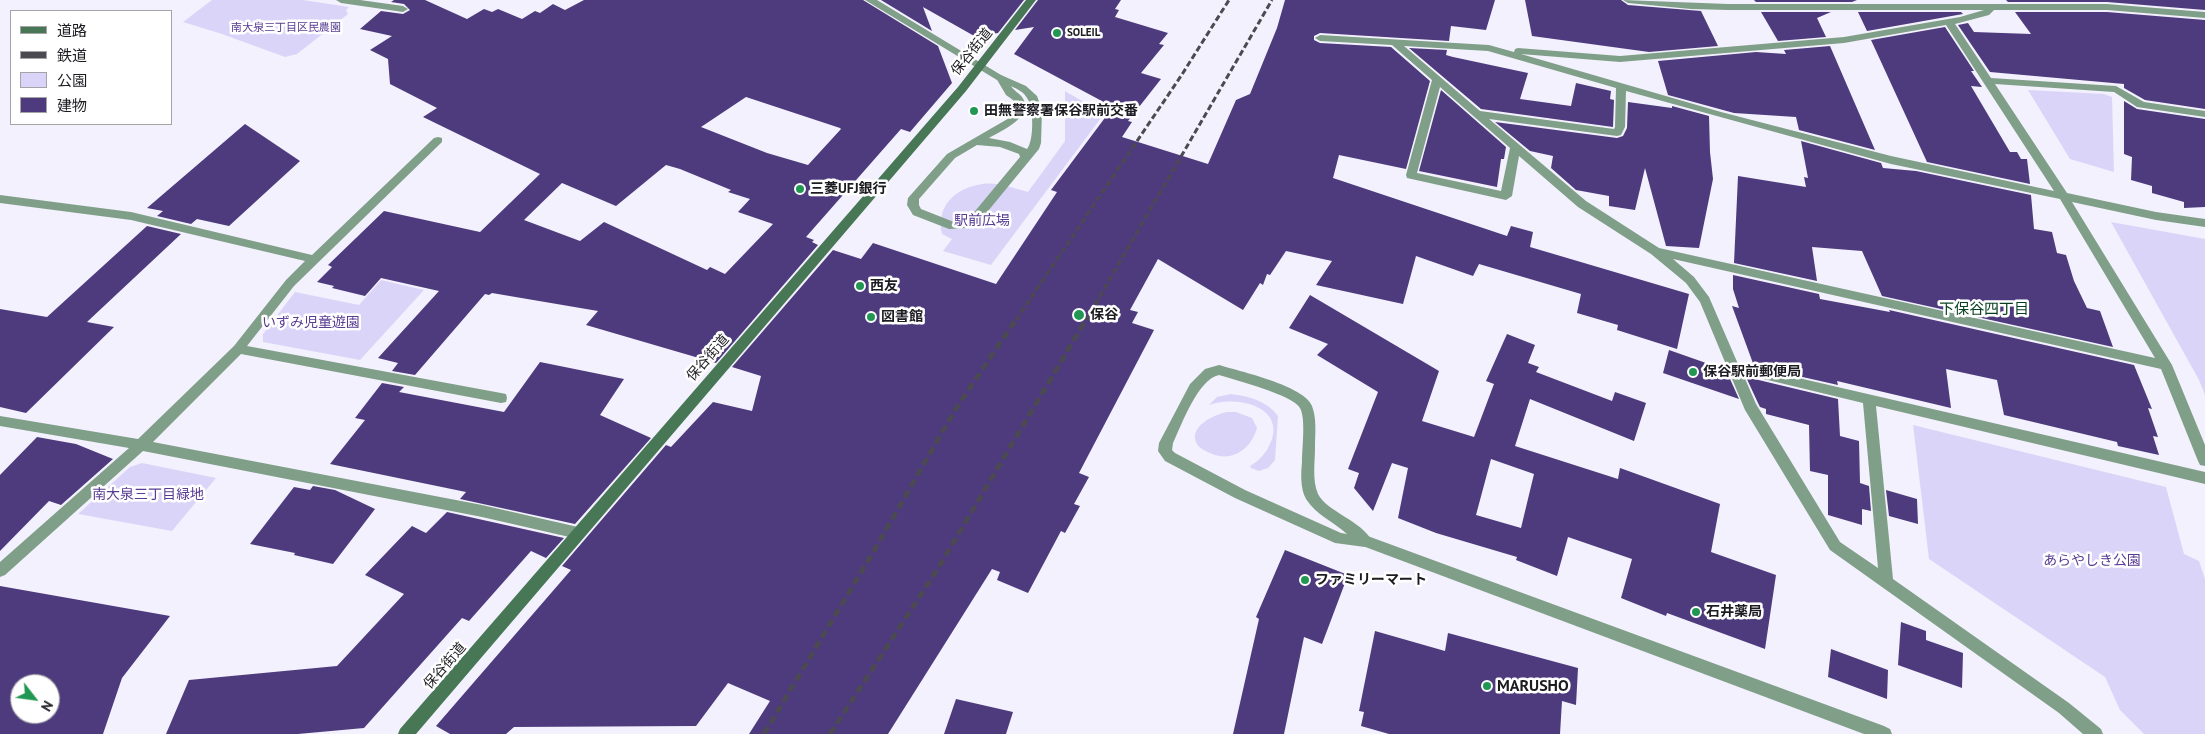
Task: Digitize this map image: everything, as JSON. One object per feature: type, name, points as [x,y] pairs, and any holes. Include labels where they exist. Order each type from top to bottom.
[{"type":"main road","name":"保谷街道","points":[[406,734],[981,66],[1031,0]]},
{"type":"street","points":[[341,0],[402,9]]},
{"type":"street","points":[[870,0],[1001,78],[1020,86],[1030,93],[1037,104],[1038,136],[1035,147],[976,219],[965,224],[952,226],[917,212],[913,205],[914,198],[951,156],[971,143],[1008,125],[1015,119],[1019,109],[1018,99],[1010,93],[1001,78]]},
{"type":"street","points":[[1628,0],[1709,6],[1990,7],[2003,3],[2108,7],[2205,15]]},
{"type":"street","points":[[1320,38],[1488,48],[1620,59],[1844,40],[1949,22],[1986,13],[1990,7]]},
{"type":"street","points":[[1949,22],[2063,196],[2166,365],[2205,461]]},
{"type":"street","points":[[1396,43],[1582,204],[1655,251],[1690,280],[1705,300],[1732,368],[1750,406],[1835,546],[2064,708],[2095,734]]},
{"type":"street","points":[[1488,48],[1726,117],[1891,160],[2156,216],[2205,223]]},
{"type":"street","points":[[1437,79],[1411,175],[1506,196],[1516,146]]},
{"type":"street","points":[[1989,81],[2116,89],[2140,105],[2205,114]]},
{"type":"street","points":[[1479,114],[1617,133],[1620,127],[1621,86]]},
{"type":"street","points":[[0,571],[141,445],[238,349],[286,288],[313,259],[438,140]]},
{"type":"street","points":[[971,143],[995,142],[1011,146],[1024,152],[1026,158]]},
{"type":"street","points":[[0,199],[131,216],[313,259]]},
{"type":"street","points":[[1655,251],[2166,365]]},
{"type":"street","points":[[238,349],[502,398]]},
{"type":"street","points":[[1732,368],[2205,478]]},
{"type":"street","points":[[1365,541],[1347,525],[1318,505],[1311,495],[1308,479],[1310,422],[1306,406],[1298,398],[1230,372],[1219,370],[1209,372],[1201,379],[1166,443],[1165,451],[1170,457],[1240,494],[1340,539],[1365,541],[1884,734]]},
{"type":"street","points":[[1869,400],[1886,581]]},
{"type":"street","points":[[0,421],[141,445],[482,511],[578,533]]},
{"type":"green space","name":"南大泉三丁目区民農園","points":[[212,0],[303,0],[349,7],[346,10],[348,14],[297,54],[285,57],[183,22]]},
{"type":"green space","points":[[2028,90],[2104,94],[2112,97],[2114,172],[2070,159]]},
{"type":"green space","name":"駅前広場","points":[[1065,91],[1104,114],[991,265],[943,251],[952,239],[942,234],[942,215],[945,207],[956,194],[972,186],[982,184],[1005,186],[1028,192],[1065,141]]},
{"type":"green space","points":[[2111,222],[2205,239],[2205,395],[2199,380]]},
{"type":"green space","name":"いずみ児童遊園","points":[[381,280],[424,290],[360,360],[263,342],[263,334],[295,292],[359,305]]},
{"type":"green space","points":[[1231,394],[1257,400],[1269,407],[1278,416],[1275,460],[1268,468],[1259,471],[1250,466],[1265,453],[1273,436],[1273,424],[1268,415],[1259,408],[1248,404],[1221,402],[1209,405],[1217,397]]},
{"type":"green space","points":[[1236,412],[1252,418],[1257,428],[1250,443],[1245,448],[1233,455],[1218,456],[1197,444],[1196,432],[1204,422],[1216,415]]},
{"type":"green space","name":"あらやしき公園","points":[[1913,425],[2166,487],[2184,554],[2199,561],[2205,579],[2205,734],[2144,734],[2120,710],[2105,677],[1929,559]]},
{"type":"green space","name":"南大泉三丁目緑地","points":[[142,463],[216,478],[172,531],[78,514],[130,467]]},
{"type":"building","points":[[394,0],[425,0],[467,19],[484,9],[492,12],[498,9],[522,19],[535,11],[540,13],[553,4],[565,10],[584,0],[863,0],[938,46],[952,83],[910,132],[901,129],[806,237],[814,240],[812,242],[818,245],[716,363],[586,325],[598,311],[492,293],[489,295],[485,294],[415,375],[392,371],[398,363],[378,358],[439,291],[381,278],[365,296],[332,288],[334,286],[317,282],[332,267],[328,265],[384,211],[480,232],[540,174],[423,117],[437,108],[390,84],[388,59],[370,50],[392,36],[360,29],[381,11],[403,14],[410,10],[404,4],[391,2]],"holes":[[[746,97],[840,128],[841,129],[808,165],[767,153],[701,127]],[[666,165],[731,190],[728,192],[750,199],[738,212],[773,224],[725,274],[710,267],[707,270],[604,222],[580,241],[524,220],[562,183],[616,206]]]},
{"type":"building","points":[[881,0],[1024,0],[998,33],[976,37],[923,7],[932,31]]},
{"type":"building","points":[[1038,0],[1121,0],[1115,9],[1119,10],[1115,17],[1168,33],[1159,44],[1164,45],[1141,73],[1161,79],[1128,121],[1132,122],[1122,137],[1208,164],[1236,100],[1250,94],[1277,28],[1285,0],[1495,0],[1486,30],[1451,26],[1449,41],[1320,33],[1314,36],[1314,40],[1320,43],[1391,47],[1430,81],[1406,169],[1339,155],[1333,178],[1507,236],[1511,226],[1533,232],[1530,247],[1689,294],[1677,349],[1617,330],[1618,325],[1577,313],[1581,294],[1479,264],[1473,276],[1416,256],[1403,304],[1316,285],[1332,261],[1286,251],[1270,275],[1267,274],[1263,285],[1260,283],[1243,310],[1158,259],[1130,310],[1138,312],[1132,323],[1154,330],[1079,473],[1089,477],[1074,504],[1080,506],[1065,533],[1061,531],[1028,593],[997,580],[1000,572],[992,569],[888,734],[749,734],[770,701],[728,683],[696,726],[514,727],[506,734],[450,734],[436,726],[571,570],[562,566],[666,445],[671,447],[713,402],[752,411],[761,376],[732,367],[833,250],[861,259],[873,243],[996,284],[1057,192],[1051,190],[1113,107],[1014,54],[1034,27],[1015,30]]},
{"type":"building","points":[[1525,0],[1621,0],[1628,5],[1701,11],[1718,46],[1649,52],[1532,36]]},
{"type":"building","points":[[1754,0],[1857,0],[1852,2],[1756,2]]},
{"type":"building","points":[[2006,0],[2205,0],[2205,10],[2107,2],[2008,2]]},
{"type":"building","points":[[1761,12],[1831,12],[1817,18],[1826,37],[1778,41]]},
{"type":"building","points":[[1858,12],[1961,12],[1963,14],[1867,31]]},
{"type":"building","points":[[2015,12],[2107,12],[2205,20],[2205,109],[2145,100],[2124,88],[2124,84],[1990,72],[1958,25],[1968,23],[1974,32],[2031,34]]},
{"type":"building","points":[[1945,27],[1974,71],[1971,71],[1982,87],[1971,86],[2010,152],[2017,152],[2021,159],[2027,159],[2030,184],[1927,162],[1871,40]]},
{"type":"building","points":[[1830,46],[1875,150],[1799,130],[1796,117],[1734,113],[1668,95],[1658,61],[1756,52],[1786,54],[1784,50]]},
{"type":"building","points":[[1409,48],[1447,50],[1446,55],[1453,57],[1528,73],[1520,99],[1571,106],[1576,83],[1611,91],[1610,99],[1614,100],[1613,127],[1481,109]]},
{"type":"building","points":[[1441,90],[1506,147],[1504,159],[1501,159],[1497,187],[1419,171]]},
{"type":"building","points":[[2124,101],[2137,109],[2205,119],[2205,207],[2184,208],[2184,202],[2152,193],[2152,186],[2131,180],[2132,157],[2124,154]]},
{"type":"building","points":[[1628,102],[1672,108],[1672,106],[1709,116],[1713,179],[1699,248],[1666,246],[1645,168],[1635,210],[1609,206],[1609,196],[1576,190],[1551,168],[1553,156],[1530,151],[1495,122],[1617,138],[1623,136],[1627,128]]},
{"type":"building","points":[[245,124],[300,161],[229,226],[197,219],[191,224],[157,216],[163,211],[147,208]]},
{"type":"building","points":[[1801,141],[1881,163],[1883,168],[1916,171],[2031,195],[2034,229],[2052,232],[2057,253],[2066,255],[2074,281],[2087,308],[2100,311],[2113,347],[1882,296],[1862,251],[1812,247],[1817,281],[1734,263],[1738,176],[1806,187],[1804,177],[1808,178]]},
{"type":"building","points":[[147,226],[181,234],[87,322],[114,327],[26,413],[0,407],[0,309],[47,317]]},
{"type":"building","points":[[1733,275],[1819,294],[1820,299],[1890,312],[1889,310],[2134,365],[2152,409],[2148,408],[2158,437],[2153,436],[2159,455],[2118,446],[2117,442],[2004,415],[1997,380],[1946,369],[1951,408],[1837,381],[1838,385],[1754,366],[1732,306],[1739,308],[1733,289]]},
{"type":"building","points":[[1310,295],[1439,371],[1422,421],[1474,437],[1494,384],[1486,381],[1507,334],[1535,345],[1528,363],[1539,367],[1536,372],[1612,401],[1615,392],[1646,403],[1634,441],[1530,399],[1515,446],[1618,479],[1620,468],[1720,504],[1711,552],[1776,575],[1765,649],[1667,613],[1666,616],[1621,598],[1632,559],[1568,537],[1557,576],[1516,560],[1517,557],[1436,533],[1398,518],[1408,468],[1392,463],[1373,511],[1354,488],[1359,473],[1348,469],[1378,392],[1317,355],[1328,344],[1289,328]],"holes":[[[1491,459],[1534,474],[1521,528],[1476,515]]]},
{"type":"building","points":[[1669,350],[1726,370],[1739,399],[1663,373]]},
{"type":"building","points":[[540,362],[624,379],[600,415],[651,438],[575,524],[460,499],[466,492],[330,464],[365,420],[355,418],[382,383],[404,387],[399,392],[504,412]]},
{"type":"building","points":[[1746,377],[1838,399],[1840,436],[1859,441],[1860,483],[1869,486],[1871,511],[1862,509],[1862,525],[1828,515],[1828,475],[1810,471],[1809,425],[1766,414],[1766,409],[1760,407]]},
{"type":"building","points":[[37,437],[76,444],[113,459],[61,505],[49,501],[0,551],[0,475]]},
{"type":"building","points":[[313,486],[335,490],[375,509],[333,564],[294,555],[295,553],[250,544],[294,487],[310,490]]},
{"type":"building","points":[[1886,490],[1917,499],[1918,524],[1889,516]]},
{"type":"building","points":[[447,512],[564,538],[546,558],[531,551],[469,621],[462,618],[364,728],[298,734],[166,734],[189,680],[337,666],[404,594],[365,575],[412,526],[426,533]]},
{"type":"building","points":[[1285,550],[1348,575],[1322,644],[1304,637],[1284,734],[1233,734],[1259,619],[1256,617]]},
{"type":"building","points":[[0,586],[170,616],[122,678],[103,734],[0,734]]},
{"type":"building","points":[[1901,622],[1926,631],[1926,640],[1963,653],[1962,688],[1898,665]]},
{"type":"building","points":[[1375,631],[1445,651],[1448,633],[1578,668],[1576,705],[1562,701],[1560,734],[1389,734],[1361,726],[1364,712],[1359,711]]},
{"type":"building","points":[[1831,649],[1888,670],[1887,699],[1828,677]]},
{"type":"building","points":[[956,699],[1013,712],[1006,734],[944,734]]},
{"type":"railway","points":[[1016,320],[1181,76],[1229,0]]},
{"type":"railway","points":[[1086,320],[1272,0]]},
{"type":"railway","points":[[764,734],[875,549],[955,410],[1017,318]]},
{"type":"railway","points":[[830,734],[937,570],[1087,318]]},
{"type":"place","name":"SOLEIL","points":[[1057,33]]},
{"type":"place","name":"田無警察署保谷駅前交番","points":[[974,111]]},
{"type":"place","name":"三菱UFJ銀行","points":[[800,189]]},
{"type":"place","name":"西友","points":[[860,286]]},
{"type":"place","name":"保谷","points":[[1079,315]]},
{"type":"place","name":"図書館","points":[[871,317]]},
{"type":"place","name":"保谷駅前郵便局","points":[[1693,372]]},
{"type":"place","name":"ファミリーマート","points":[[1305,580]]},
{"type":"place","name":"石井薬局","points":[[1696,612]]},
{"type":"place","name":"MARUSHO","points":[[1487,686]]},
{"type":"district","name":"下保谷四丁目","points":[[1984,310]]}]
